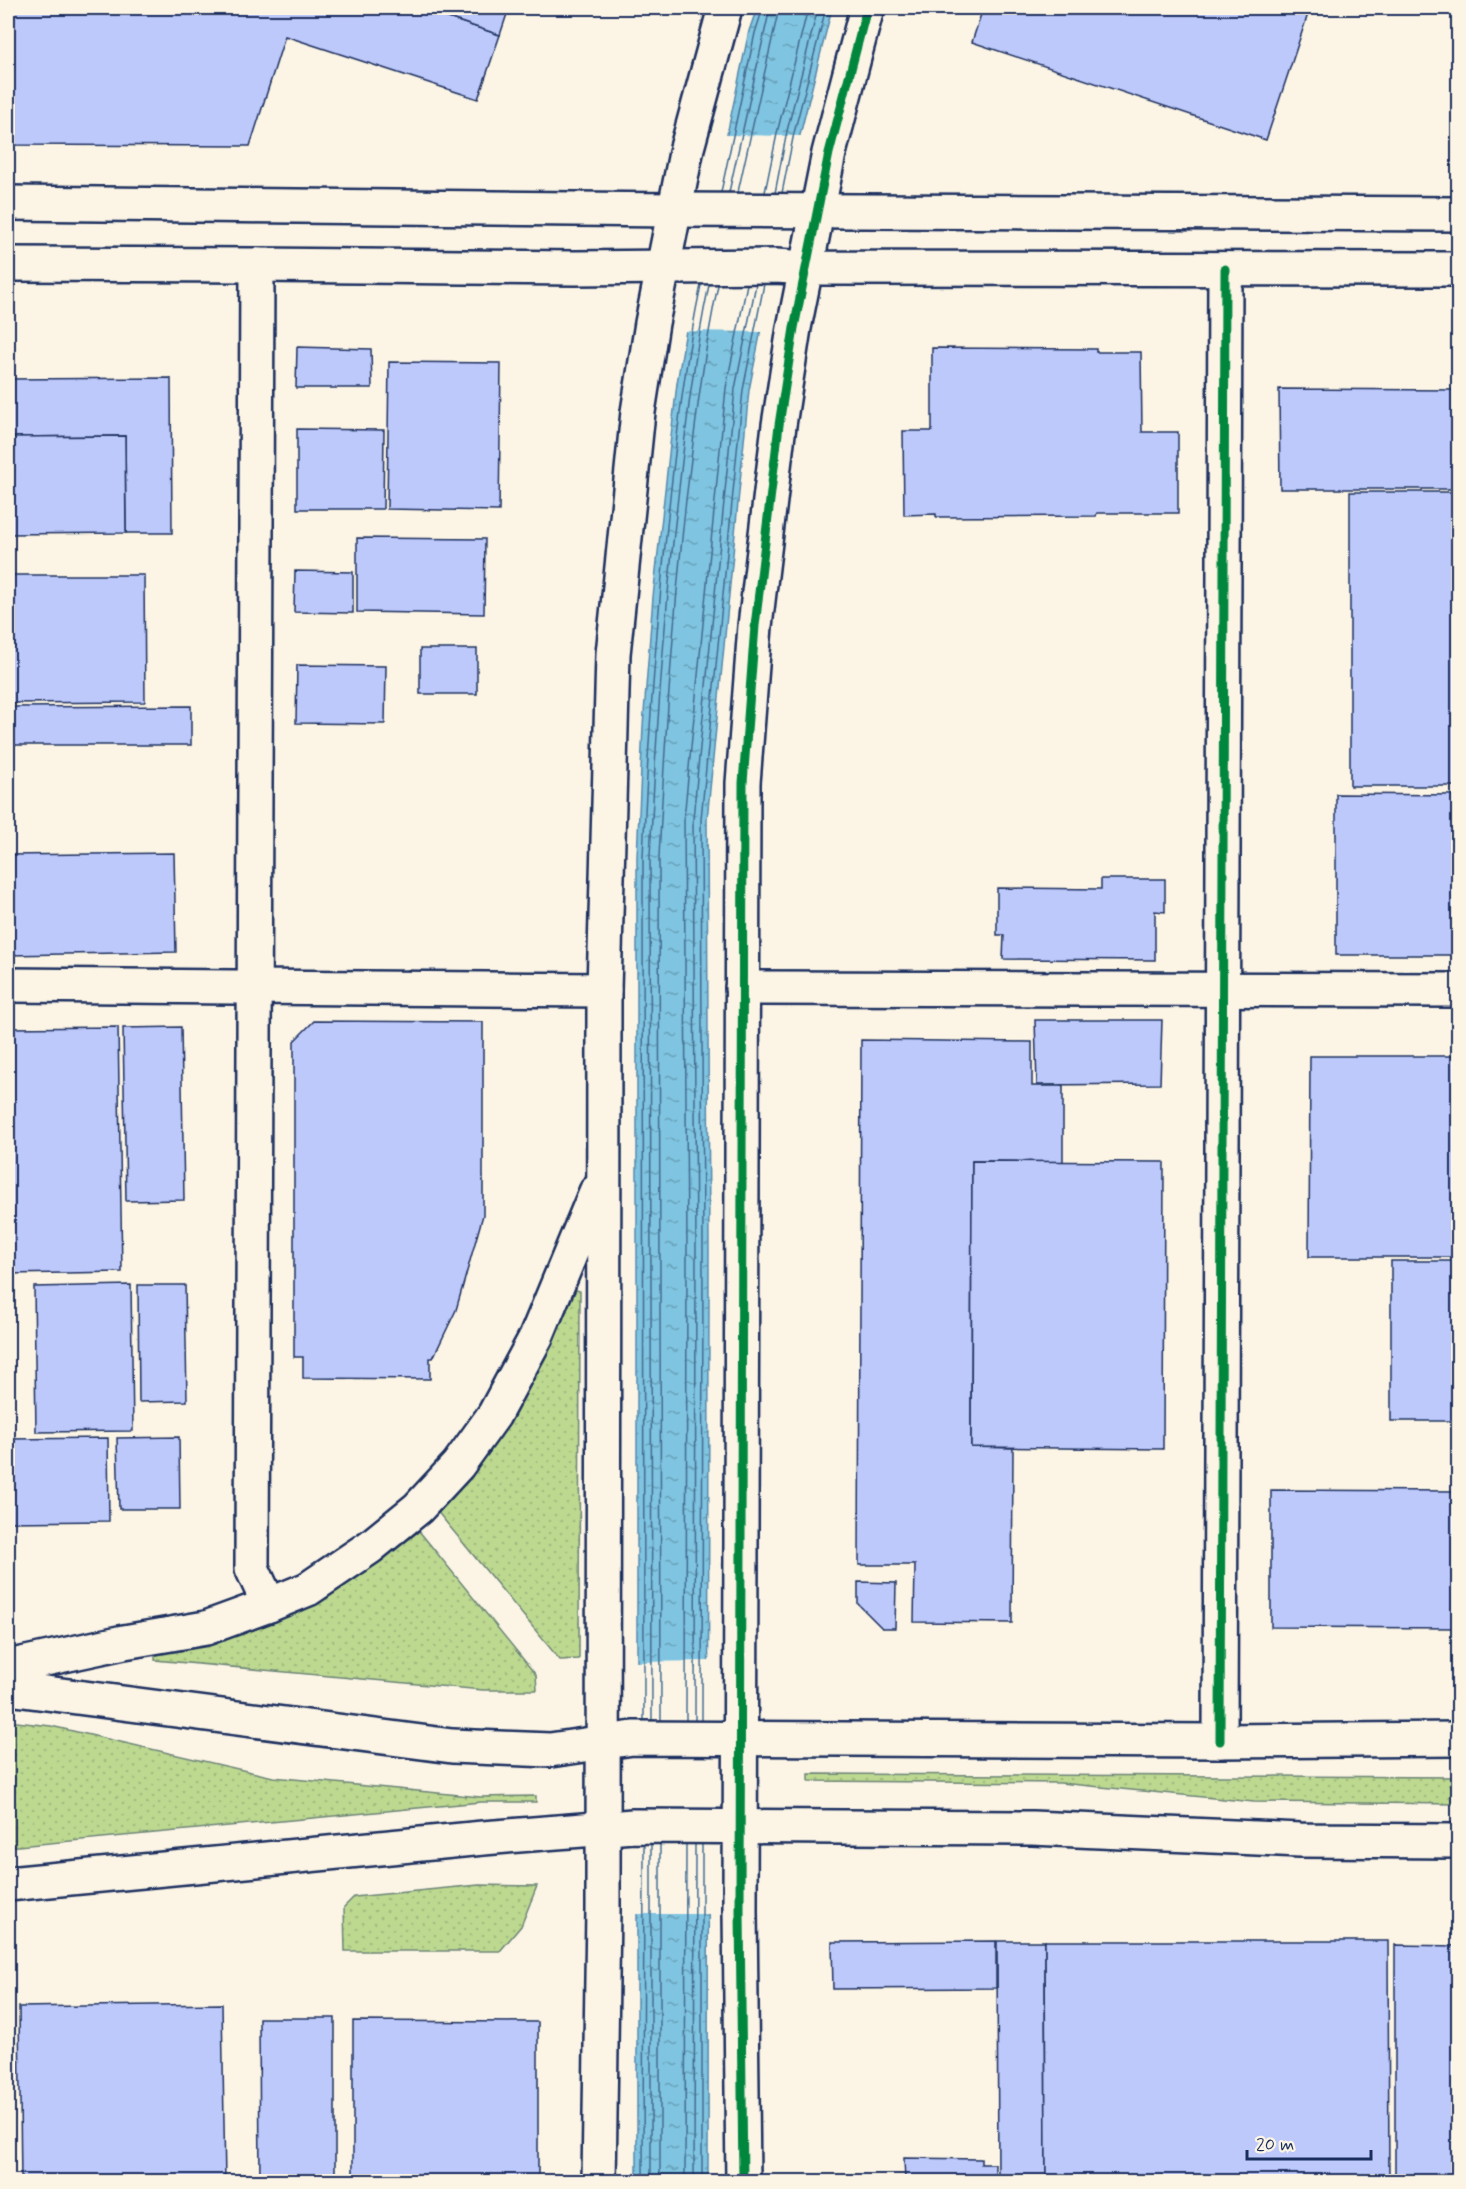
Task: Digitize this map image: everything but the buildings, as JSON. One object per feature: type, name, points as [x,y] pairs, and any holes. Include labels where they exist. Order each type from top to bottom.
[{"type":"street","points":[[599,2181],[618,1827],[618,1740],[602,1176],[604,990],[613,654],[638,412],[651,323],[687,148],[725,8]]},
{"type":"street","points":[[743,2181],[726,1827],[742,988],[742,783],[755,626],[779,425],[794,328],[791,267],[803,211],[829,153],[867,8]]},
{"type":"street","points":[[8,203],[803,211],[1458,214]]},
{"type":"street","points":[[8,264],[575,268],[697,266],[1458,269]]},
{"type":"street","points":[[257,264],[252,1568],[269,1605]]},
{"type":"street","points":[[1220,1741],[1225,269]]},
{"type":"street","points":[[8,985],[604,990]]},
{"type":"street","points":[[742,988],[1458,990]]},
{"type":"street","points":[[8,1667],[124,1642],[206,1628],[269,1605],[308,1589],[370,1547],[418,1508],[458,1465],[494,1415],[536,1338],[602,1176]]},
{"type":"street","points":[[8,1688],[452,1746],[550,1750],[618,1740],[1458,1739]]},
{"type":"street","points":[[8,1884],[618,1827],[1032,1828],[1300,1840],[1458,1841]]},
{"type":"green space","points":[[576,1290],[580,1291],[579,1659],[560,1660],[436,1510],[498,1440],[531,1382]]},
{"type":"green space","points":[[419,1531],[536,1675],[537,1690],[483,1690],[155,1660],[155,1655],[229,1637],[263,1626],[296,1611],[358,1576]]},
{"type":"green space","points":[[8,1721],[51,1726],[273,1777],[480,1797],[536,1796],[536,1802],[481,1802],[8,1847]]},
{"type":"green space","points":[[809,1774],[1458,1777],[1458,1804],[1254,1802],[1060,1783],[809,1781]]},
{"type":"green space","points":[[479,1885],[537,1886],[521,1926],[500,1951],[345,1951],[344,1907],[354,1897]]},
{"type":"water","points":[[757,8],[832,8],[800,135],[749,390],[707,820],[708,2181],[637,2182],[637,857],[643,726],[653,597],[677,383],[689,313],[749,31]]},
{"type":"pier","points":[[724,135],[802,136],[763,332],[684,331]]},
{"type":"pier","points":[[711,1661],[711,1914],[635,1914],[635,1662]]},
{"type":"cycle path","points":[[743,2182],[740,1911],[743,783],[755,626],[779,425],[794,328],[829,153],[867,8]]},
{"type":"cycle path","points":[[1220,1741],[1225,269]]}]
